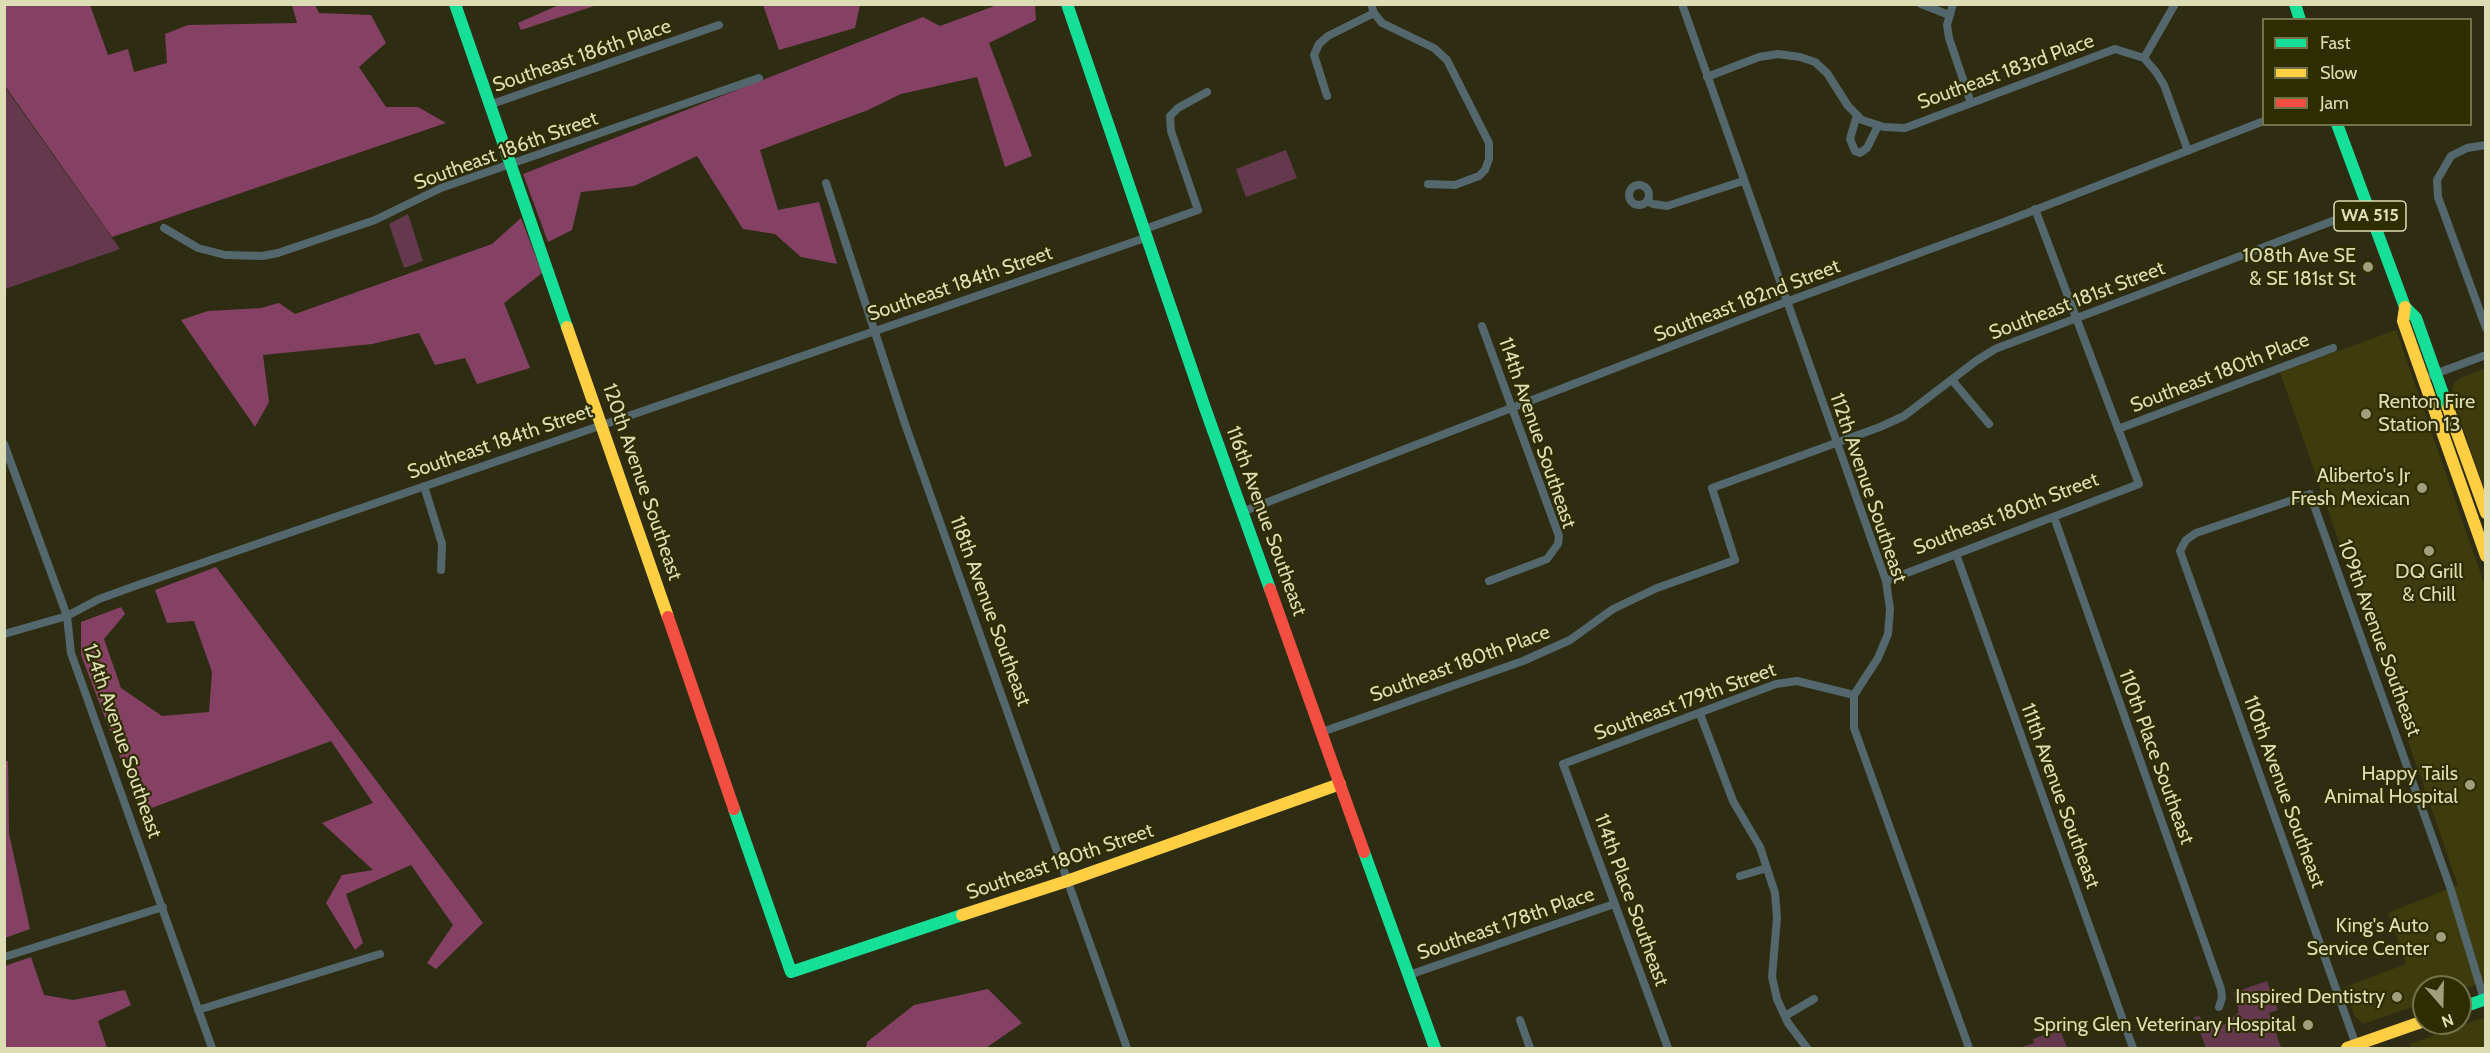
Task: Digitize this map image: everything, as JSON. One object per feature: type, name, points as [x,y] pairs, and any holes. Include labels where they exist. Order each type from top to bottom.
[{"type":"street","name":"120th Avenue Southeast","points":[[455,4],[791,972]]},
{"type":"street","name":"116th Avenue Southeast","points":[[1067,4],[1144,234],[1435,1048]]},
{"type":"street","name":"112th Avenue Southeast","points":[[1682,4],[1886,581],[1890,609],[1888,634],[1878,658],[1854,695]]},
{"type":"street","points":[[1921,4],[1950,10],[1947,25],[1949,38],[1971,103]]},
{"type":"street","points":[[2175,4],[2145,58],[2164,85],[2188,151]]},
{"type":"street","points":[[1327,96],[1314,55],[1319,44],[1372,9],[1382,23],[1434,48],[1447,60],[1489,143],[1489,159],[1485,170],[1479,176],[1455,186],[1428,184]]},
{"type":"street","name":"Southeast 186th Place","points":[[489,105],[719,25]]},
{"type":"street","name":"Southeast 183rd Place","points":[[1707,77],[1760,57],[1778,54],[1800,57],[1815,62],[1827,73],[1848,106],[1862,120],[1878,126],[1905,128],[2115,49],[2145,58]]},
{"type":"street","name":"Southeast 186th Street","points":[[164,228],[178,238],[207,250],[225,255],[262,256],[375,220],[441,188],[759,78]]},
{"type":"street","name":"Southeast 184th Street","points":[[4,634],[67,616],[99,599],[875,331],[1144,234],[1198,210],[1171,131],[1170,116],[1178,108],[1207,92]]},
{"type":"street","points":[[1857,115],[1850,139],[1855,152],[1860,153],[1867,148],[1878,126]]},
{"type":"street","name":"Southeast 182nd Street","points":[[1242,512],[2262,122]]},
{"type":"street","name":"WA 515","points":[[2338,126],[2405,307],[2416,318],[2486,513]]},
{"type":"street","points":[[2486,145],[2467,148],[2451,156],[2437,180],[2438,196],[2486,328]]},
{"type":"street","points":[[1647,201],[1667,206],[1743,181]]},
{"type":"street","name":"118th Avenue Southeast","points":[[826,183],[905,424],[1127,1048]]},
{"type":"street","name":"Southeast 181st Street","points":[[1735,560],[1712,488],[1836,444],[1904,416],[1995,349],[2367,208]]},
{"type":"street","points":[[2035,209],[2118,429]]},
{"type":"street","points":[[2476,302],[2486,298]]},
{"type":"street","name":"WA 515","points":[[2405,307],[2403,321],[2486,556]]},
{"type":"street","name":"114th Avenue Southeast","points":[[1482,326],[1559,536],[1558,544],[1547,559],[1489,581]]},
{"type":"street","name":"Southeast 180th Place","points":[[2118,429],[2333,348]]},
{"type":"street","points":[[2423,378],[2486,355]]},
{"type":"street","points":[[1952,380],[1989,424]]},
{"type":"street","name":"Southeast 180th Street","points":[[1886,581],[2139,484],[2118,429]]},
{"type":"street","name":"124th Avenue Southeast","points":[[4,444],[67,616],[71,653],[212,1048]]},
{"type":"street","points":[[424,486],[442,544],[441,570]]},
{"type":"street","name":"109th Avenue Southeast","points":[[2180,551],[2186,540],[2196,533],[2310,494],[2450,887],[2485,999]]},
{"type":"street","name":"110th Place Southeast","points":[[2054,518],[2222,989],[2219,1007]]},
{"type":"street","name":"110th Avenue Southeast","points":[[2180,551],[2351,1047]]},
{"type":"street","name":"111th Avenue Southeast","points":[[1956,554],[2133,1048]]},
{"type":"street","name":"Southeast 180th Place","points":[[1322,732],[1523,661],[1570,640],[1612,609],[1657,588],[1735,560]]},
{"type":"street","name":"Southeast 179th Street","points":[[1563,764],[1776,684],[1797,681],[1854,695]]},
{"type":"street","points":[[1854,695],[1854,728],[1861,750],[1969,1048]]},
{"type":"street","points":[[1700,714],[1734,801],[1760,848],[1767,868],[1775,893],[1777,918],[1772,976],[1777,999],[1785,1016],[1807,1048]]},
{"type":"street","name":"114th Place Southeast","points":[[1563,764],[1668,1048]]},
{"type":"street","name":"Southeast 180th Street","points":[[791,972],[1067,881],[1340,784]]},
{"type":"street","points":[[1740,876],[1767,868]]},
{"type":"street","name":"Southeast 178th Place","points":[[1408,975],[1614,904]]},
{"type":"street","points":[[4,957],[163,907]]},
{"type":"street","points":[[198,1010],[380,954]]},
{"type":"street","points":[[1785,1016],[1814,999]]},
{"type":"street","points":[[1520,1020],[1530,1048]]},
{"type":"street","points":[[2351,1047],[2412,1025]]},
{"type":"shaded area","points":[[561,4],[597,5],[521,30],[518,23]]},
{"type":"shaded area","points":[[763,4],[860,5],[855,28],[779,50]]},
{"type":"shaded area","points":[[1000,4],[1035,5],[1036,20],[989,43],[1032,156],[1005,167],[977,77],[901,94],[868,110],[760,150],[778,210],[819,202],[837,264],[801,257],[775,234],[743,229],[697,156],[634,186],[581,192],[572,230],[548,242],[523,174],[923,17],[940,26]]},
{"type":"shaded area","points":[[4,5],[90,5],[108,55],[128,49],[134,72],[167,63],[165,34],[188,25],[297,23],[292,5],[315,5],[319,13],[371,15],[386,43],[359,67],[386,107],[418,107],[446,123],[112,237],[5,86]]},
{"type":"shaded area","points":[[4,86],[120,249],[5,289],[4,289]]},
{"type":"shaded area","points":[[1286,150],[1297,178],[1246,197],[1236,169]]},
{"type":"shaded area","points":[[408,214],[423,261],[404,268],[389,224]]},
{"type":"shaded area","points":[[521,218],[542,273],[504,303],[530,368],[477,384],[465,358],[435,365],[419,333],[372,344],[263,355],[269,402],[255,427],[181,320],[208,311],[261,308],[279,303],[295,314],[492,244]]},
{"type":"shaded area","points":[[2396,330],[2485,586],[2485,981],[2472,986],[2472,975],[2412,975],[2412,1007],[2363,1024],[2354,1015],[2345,987],[2406,964],[2388,913],[2458,885],[2280,372]]},
{"type":"shaded area","points":[[2485,368],[2485,490],[2452,392],[2453,384],[2459,379]]},
{"type":"shaded area","points":[[216,567],[483,923],[436,969],[427,963],[453,925],[411,865],[346,894],[363,943],[355,950],[326,903],[342,875],[373,870],[322,823],[373,803],[331,741],[141,812],[81,655],[81,622],[121,607],[125,614],[104,639],[121,688],[162,716],[209,712],[212,672],[194,621],[167,623],[155,590]]},
{"type":"shaded area","points":[[8,761],[9,834],[30,929],[5,938],[4,762]]},
{"type":"shaded area","points":[[31,957],[44,995],[73,1000],[125,990],[131,1005],[98,1021],[107,1048],[5,1048],[5,966]]},
{"type":"shaded area","points":[[2267,981],[2278,1010],[2269,1013],[2281,1047],[2206,1048],[2194,1017],[2199,1016],[2204,1022],[2214,1027],[2225,1024],[2239,1012],[2233,993]]},
{"type":"shaded area","points":[[988,989],[1022,1023],[986,1048],[866,1048],[867,1042],[914,1005]]},
{"type":"shaded area","points":[[2485,1017],[2485,1048],[2412,1048],[2410,1044],[2435,1035],[2472,1035],[2472,1022]]},
{"type":"shaded area","points":[[2060,1029],[2067,1048],[2019,1048],[2034,1043],[2033,1039]]},
{"type":"traffic: fast","points":[[455,4],[567,327]]},
{"type":"traffic: fast","points":[[1067,4],[1205,408],[1270,589]]},
{"type":"traffic: fast","points":[[2295,4],[2299,18]]},
{"type":"traffic: fast","points":[[2338,126],[2405,307],[2416,318],[2448,408]]},
{"type":"traffic: fast","points":[[734,809],[791,972],[962,915]]},
{"type":"traffic: fast","points":[[1364,852],[1435,1048]]},
{"type":"traffic: fast","points":[[2472,1004],[2486,999]]},
{"type":"traffic: slow","points":[[2405,307],[2403,321],[2486,556]]},
{"type":"traffic: slow","points":[[567,327],[668,617]]},
{"type":"traffic: slow","points":[[2448,408],[2486,513]]},
{"type":"traffic: slow","points":[[962,915],[1067,881],[1340,784]]},
{"type":"traffic: slow","points":[[2347,1048],[2412,1025]]},
{"type":"traffic: jam","points":[[1270,589],[1364,852]]},
{"type":"traffic: jam","points":[[668,617],[734,809]]},
{"type":"place","name":"108th Ave SE & SE 181st St","points":[[2368,267]]},
{"type":"place","name":"Renton Fire Station 13","points":[[2366,414]]},
{"type":"place","name":"Aliberto's Jr Fresh Mexican","points":[[2422,488]]},
{"type":"place","name":"DQ Grill & Chill","points":[[2429,551]]},
{"type":"place","name":"Happy Tails Animal Hospital","points":[[2470,785]]},
{"type":"place","name":"King's Auto Service Center","points":[[2441,937]]},
{"type":"place","name":"Inspired Dentistry","points":[[2397,997]]},
{"type":"place","name":"Spring Glen Veterinary Hospital","points":[[2308,1025]]}]
